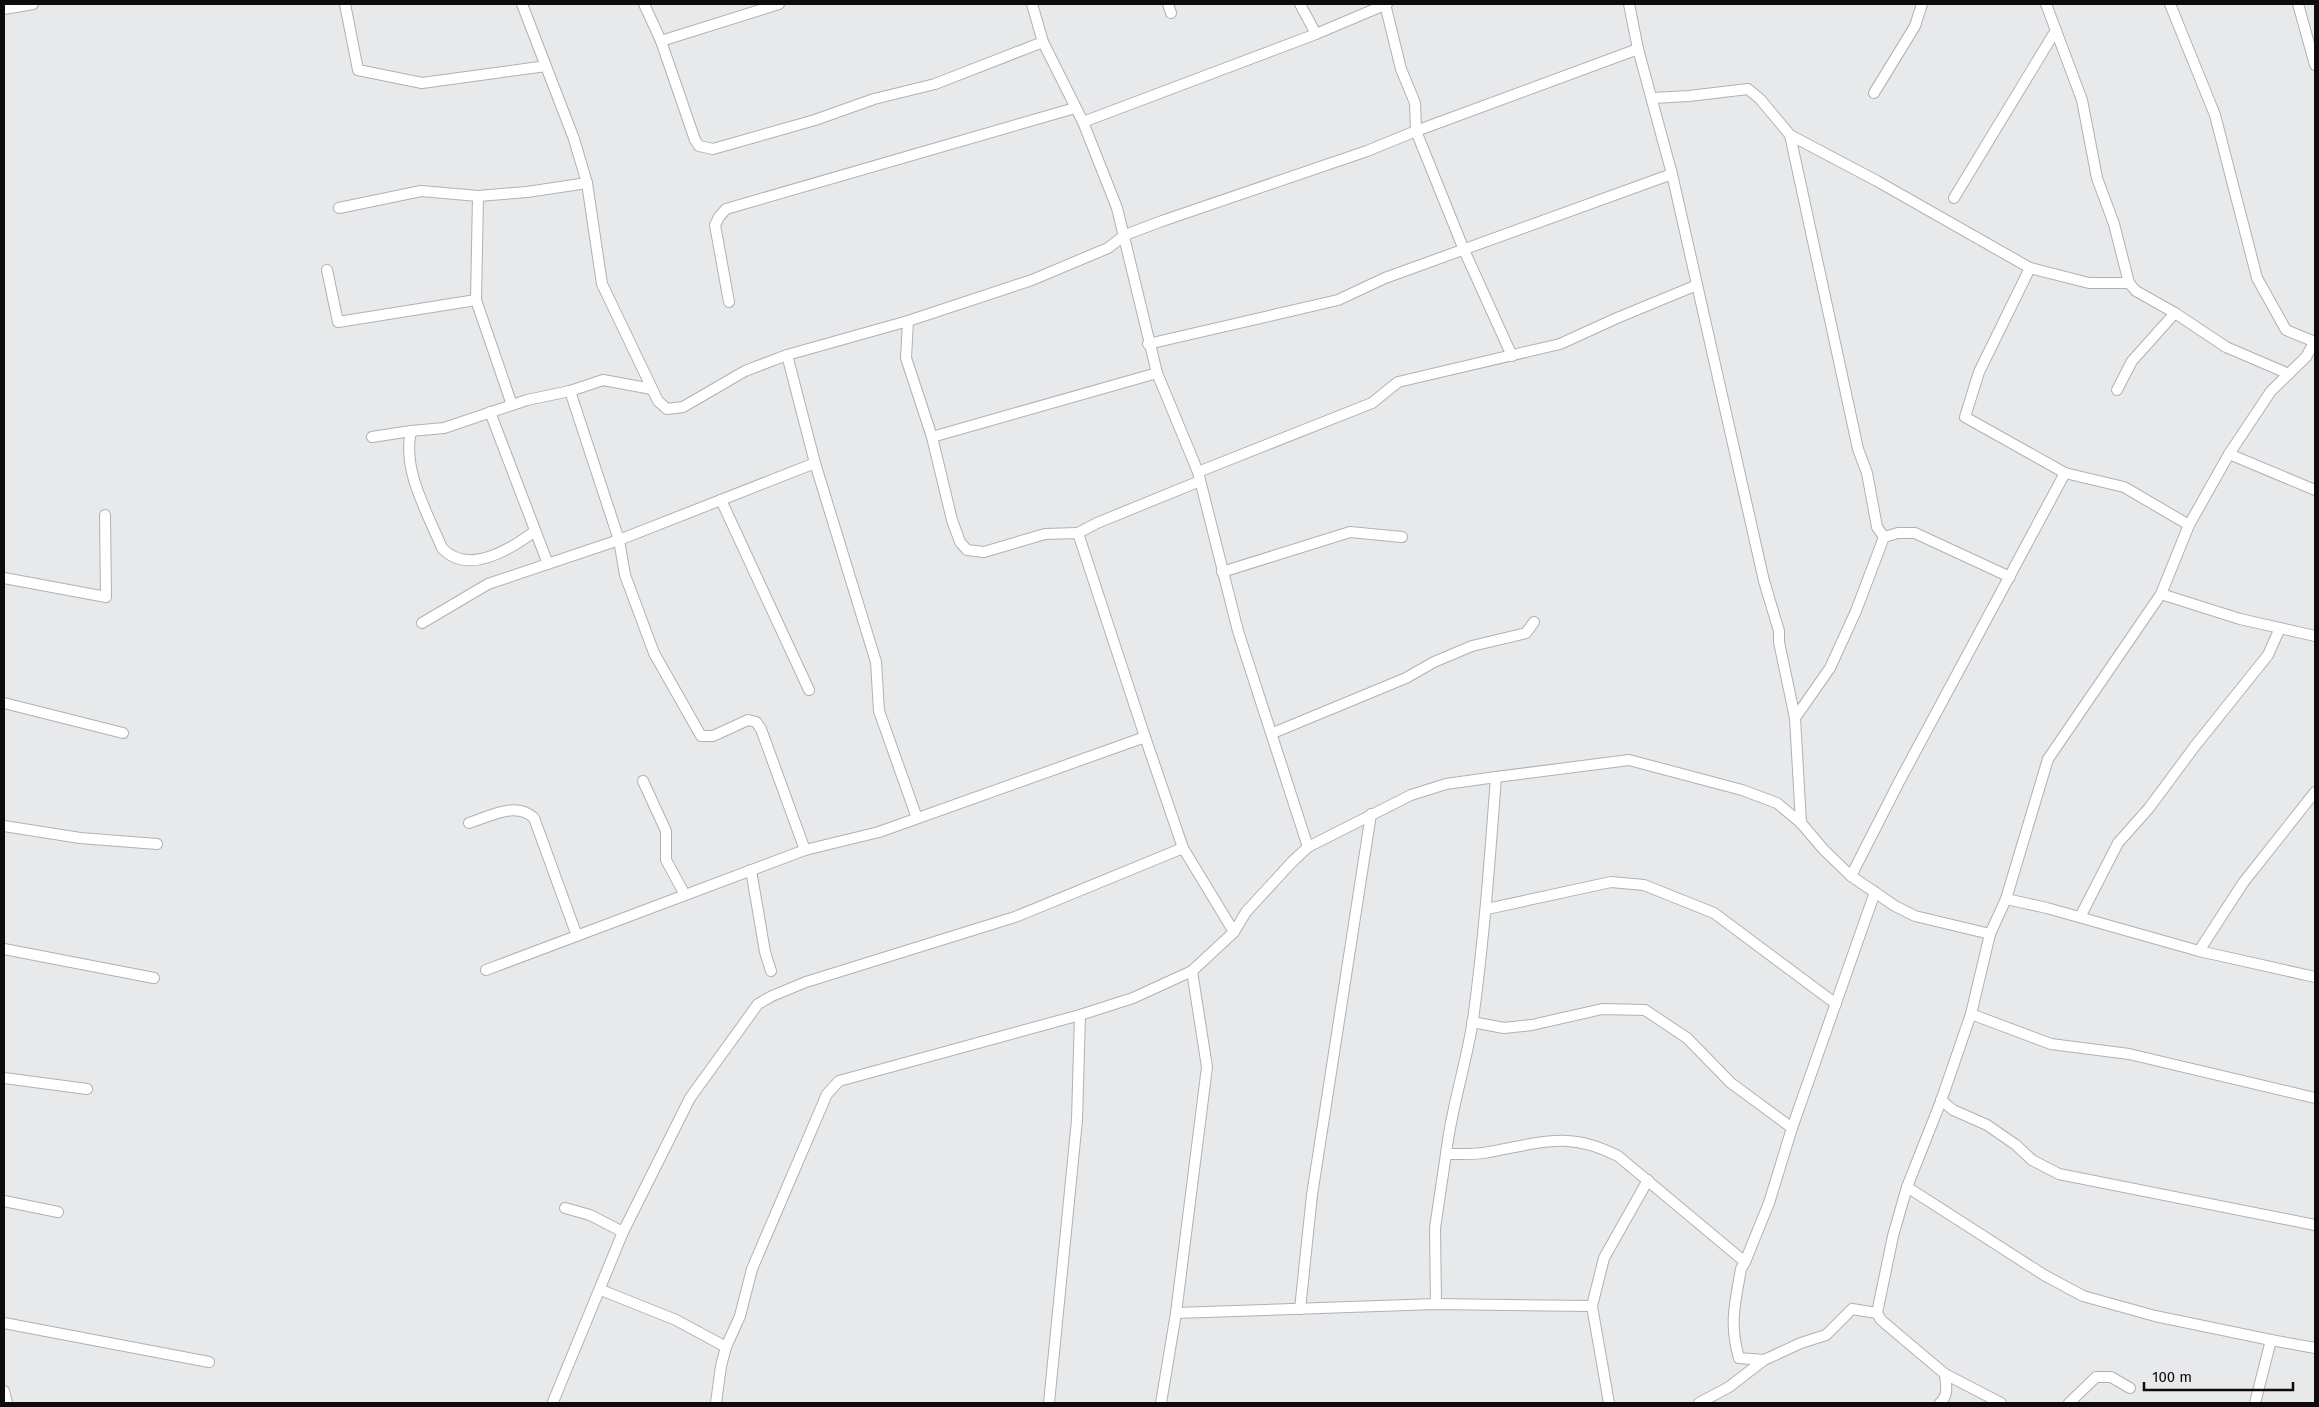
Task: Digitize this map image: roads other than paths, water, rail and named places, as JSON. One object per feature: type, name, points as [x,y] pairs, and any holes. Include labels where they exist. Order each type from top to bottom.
[{"type":"street","points":[[4,9],[33,4]]},
{"type":"street","points":[[345,4],[358,70],[422,84],[546,66]]},
{"type":"street","points":[[522,4],[574,139],[587,182],[602,284],[658,401],[667,409],[683,408],[745,371],[787,355],[908,321],[1032,280],[1108,248],[1126,235],[1367,151],[1638,49]]},
{"type":"street","points":[[644,4],[661,41],[695,140],[700,146],[713,149],[814,120],[874,99],[935,84],[1043,42]]},
{"type":"street","points":[[1032,4],[1043,42],[1083,122],[1118,208],[1126,235],[1148,344],[1156,373],[1199,476],[1222,572],[1254,684],[1273,733],[1285,781],[1308,847]]},
{"type":"street","points":[[1300,4],[1316,34]]},
{"type":"street","points":[[1083,122],[1316,34],[1386,4],[1401,69],[1415,103],[1416,131],[1464,250],[1512,356]]},
{"type":"street","points":[[1629,4],[1638,49],[1653,98],[1672,174],[1764,581],[1779,631],[1779,642],[1795,718],[1801,824]]},
{"type":"street","points":[[1874,93],[1915,26],[1922,4]]},
{"type":"street","points":[[2046,4],[2082,100],[2097,178],[2114,224],[2129,283],[2136,291],[2175,313],[2226,347],[2289,374]]},
{"type":"street","points":[[2000,1403],[1945,1374],[1881,1320],[1877,1313],[1893,1236],[1907,1187],[1941,1100],[1971,1014],[1990,934],[2006,899],[2048,759],[2161,594],[2189,525],[2229,454],[2271,391],[2306,357],[2315,341],[2286,330],[2257,278],[2215,115],[2170,4]]},
{"type":"street","points":[[2298,4],[2315,65]]},
{"type":"street","points":[[661,41],[773,5]]},
{"type":"street","points":[[1954,198],[2056,30]]},
{"type":"street","points":[[1653,98],[1748,89],[1760,98],[1790,135],[1877,181],[2030,268],[2089,282],[2129,283]]},
{"type":"street","points":[[729,302],[715,225],[726,209],[1075,108]]},
{"type":"street","points":[[1790,135],[1858,449],[1867,473],[1877,527],[1884,537]]},
{"type":"street","points":[[1148,344],[1338,300],[1385,278],[1672,174]]},
{"type":"street","points":[[339,208],[421,190],[478,196],[527,192],[587,182]]},
{"type":"street","points":[[478,196],[476,300],[512,405]]},
{"type":"street","points":[[2030,268],[1979,372],[1966,417],[2065,473],[2124,487],[2189,525]]},
{"type":"street","points":[[327,270],[338,322],[476,300]]},
{"type":"street","points":[[908,321],[906,358],[932,437],[952,520],[960,542],[967,550],[984,552],[1045,534],[1078,533],[1199,476],[1372,403],[1398,382],[1560,344],[1697,285]]},
{"type":"street","points":[[2117,390],[2132,361],[2175,313]]},
{"type":"street","points":[[787,355],[815,463],[876,662],[879,711],[917,818]]},
{"type":"street","points":[[932,437],[1156,373]]},
{"type":"street","points":[[372,437],[411,430],[444,428],[512,405],[570,391],[603,380],[652,389]]},
{"type":"street","points":[[570,391],[620,540],[625,575],[654,652],[701,736],[714,736],[748,720],[756,722],[761,729],[805,850]]},
{"type":"street","points":[[490,412],[548,564]]},
{"type":"street","points":[[411,430],[409,440],[411,472],[442,548],[449,556],[467,560],[491,557],[522,541],[535,531]]},
{"type":"street","points":[[2229,454],[2315,490]]},
{"type":"street","points":[[422,623],[488,584],[620,540],[815,463]]},
{"type":"street","points":[[1851,876],[1898,782],[2065,473]]},
{"type":"street","points":[[721,500],[809,690]]},
{"type":"street","points":[[4,578],[106,597],[105,515]]},
{"type":"street","points":[[1222,572],[1350,532],[1402,537]]},
{"type":"street","points":[[1078,533],[1183,848],[1234,932]]},
{"type":"street","points":[[1884,537],[1898,533],[1915,533],[2010,577]]},
{"type":"street","points":[[1795,718],[1830,668],[1856,610],[1884,537]]},
{"type":"street","points":[[2161,594],[2200,608],[2315,636]]},
{"type":"street","points":[[1273,733],[1406,678],[1434,662],[1464,649],[1526,633],[1534,622]]},
{"type":"street","points":[[2080,917],[2118,843],[2149,808],[2195,746],[2268,655],[2280,628]]},
{"type":"street","points":[[4,703],[123,733]]},
{"type":"street","points":[[486,970],[805,850],[879,832],[1145,737]]},
{"type":"street","points":[[716,1403],[721,1366],[726,1347],[740,1316],[752,1269],[827,1094],[839,1081],[1080,1015],[1133,998],[1192,971],[1234,932],[1246,912],[1308,847],[1370,814],[1411,795],[1446,784],[1629,760],[1742,790],[1777,803],[1801,824],[1851,876],[1875,892],[1915,916],[1990,934]]},
{"type":"street","points":[[1436,1304],[1435,1228],[1449,1127],[1472,1022],[1487,909],[1496,777]]},
{"type":"street","points":[[643,781],[660,813],[666,831],[666,860],[684,895]]},
{"type":"street","points":[[2199,951],[2243,883],[2315,792]]},
{"type":"street","points":[[469,823],[518,809],[526,811],[534,818],[577,936]]},
{"type":"street","points":[[1300,1309],[1312,1195],[1370,814]]},
{"type":"street","points":[[4,826],[80,838],[157,844]]},
{"type":"street","points":[[553,1402],[601,1290],[623,1232],[690,1098],[758,1004],[806,982],[1015,917],[1183,848]]},
{"type":"street","points":[[751,870],[765,952],[771,971]]},
{"type":"street","points":[[1487,909],[1611,882],[1644,885],[1714,913],[1836,1004]]},
{"type":"street","points":[[1764,1360],[1739,1358],[1735,1345],[1732,1325],[1741,1269],[1769,1203],[1792,1128],[1875,892]]},
{"type":"street","points":[[2006,899],[2080,917],[2199,951],[2315,977]]},
{"type":"street","points":[[4,949],[154,978]]},
{"type":"street","points":[[1161,1403],[1176,1313],[1207,1067],[1192,971]]},
{"type":"street","points":[[1472,1022],[1504,1028],[1532,1025],[1602,1009],[1645,1010],[1687,1038],[1731,1084],[1792,1128]]},
{"type":"street","points":[[1971,1014],[2051,1044],[2129,1054],[2315,1098]]},
{"type":"street","points":[[1049,1403],[1078,1120],[1080,1015]]},
{"type":"street","points":[[4,1078],[87,1089]]},
{"type":"street","points":[[1941,1100],[1953,1110],[1987,1125],[2016,1145],[2032,1160],[2059,1174],[2315,1225]]},
{"type":"street","points":[[1446,1154],[1487,1152],[1548,1140],[1565,1140],[1604,1149],[1618,1156],[1648,1180],[1745,1262]]},
{"type":"street","points":[[1609,1403],[1592,1306],[1604,1258],[1648,1180]]},
{"type":"street","points":[[1907,1187],[2036,1270],[2083,1296],[2155,1316],[2315,1348]]},
{"type":"street","points":[[4,1201],[58,1212]]},
{"type":"street","points":[[566,1208],[590,1215],[623,1232]]},
{"type":"street","points":[[601,1290],[676,1320],[726,1347]]},
{"type":"street","points":[[1176,1313],[1436,1304],[1592,1306]]},
{"type":"street","points":[[1699,1403],[1729,1387],[1764,1360],[1826,1334],[1852,1309],[1877,1313]]},
{"type":"street","points":[[4,1323],[209,1362]]},
{"type":"street","points":[[2255,1403],[2271,1340]]},
{"type":"street","points":[[1940,1403],[1946,1398],[1945,1374]]},
{"type":"street","points":[[2070,1403],[2096,1376],[2110,1377],[2130,1388]]},
{"type":"street","points":[[4,1391],[7,1403]]}]
